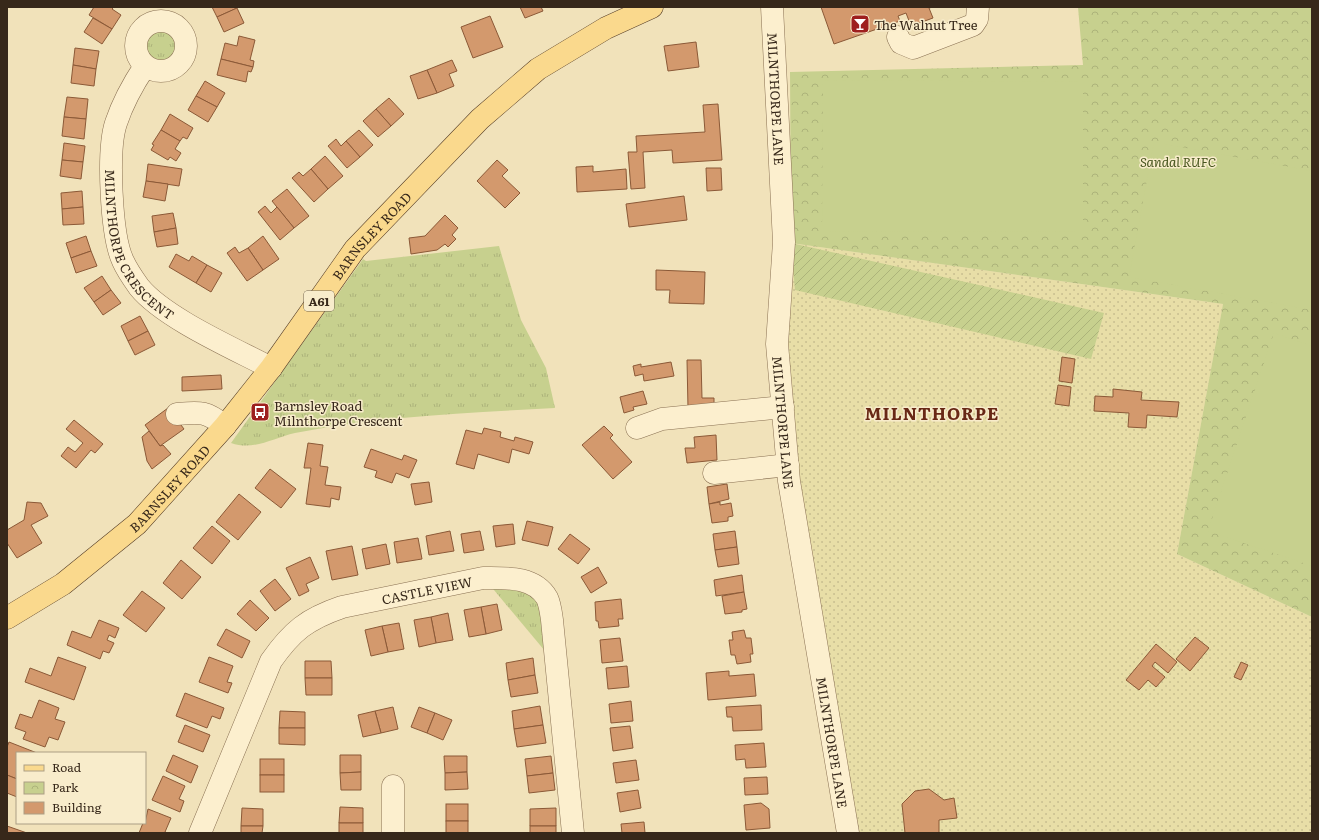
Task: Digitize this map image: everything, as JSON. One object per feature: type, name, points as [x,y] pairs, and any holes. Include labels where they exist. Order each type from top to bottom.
[{"type":"main road","name":"BARNSLEY ROAD","points":[[7,618],[62,584],[137,524],[225,426],[271,368],[355,249],[480,120],[538,69],[606,28],[652,7]]},
{"type":"street","name":"MILNTHORPE LANE","points":[[772,7],[784,242],[777,344],[788,465],[848,833]]},
{"type":"street","points":[[898,37],[901,43],[913,48],[973,25],[977,19],[978,7]]},
{"type":"street","name":"MILNTHORPE CRESCENT","points":[[145,66],[127,94],[116,124],[110,158],[116,228],[123,261],[140,288],[165,310],[271,368]]},
{"type":"street","points":[[636,428],[662,418],[783,407]]},
{"type":"street","points":[[177,414],[195,412],[210,415],[225,426]]},
{"type":"street","points":[[714,473],[788,465]]},
{"type":"street","name":"CASTLE VIEW","points":[[200,833],[271,661],[284,642],[303,625],[320,615],[342,607],[484,578],[522,580],[537,586],[548,599],[552,620],[573,833]]},
{"type":"street","points":[[393,786],[393,833]]},
{"type":"shaded area","points":[[784,242],[1223,304],[1177,554],[1312,617],[1312,833],[848,833],[789,481]]},
{"type":"green space","name":"Sandal RUFC","points":[[1078,7],[1312,7],[1312,617],[1177,554],[1223,304],[791,243],[790,72],[1083,65]]},
{"type":"green space","points":[[156,21],[166,21],[179,28],[186,41],[186,51],[179,64],[166,71],[156,71],[147,67],[140,60],[136,51],[136,41],[140,32],[147,25]]},
{"type":"green space","points":[[823,80],[1083,82],[1083,232],[822,231]]},
{"type":"green space","points":[[1154,142],[1312,171],[1312,310],[1129,277]]},
{"type":"green space","points":[[791,243],[1104,313],[1091,359],[795,290]]},
{"type":"green space","points":[[499,246],[521,320],[546,368],[555,408],[392,419],[327,427],[295,433],[256,445],[248,446],[231,443],[363,259],[366,261]]},
{"type":"green space","points":[[1274,333],[1312,346],[1312,566],[1208,531]]},
{"type":"green space","points":[[484,578],[537,586],[555,663]]},
{"type":"building","points":[[94,7],[114,7],[112,9],[121,15],[112,29],[89,15]]},
{"type":"building","points":[[212,7],[236,7],[237,8],[217,17]]},
{"type":"building","points":[[520,7],[541,7],[543,11],[525,18]]},
{"type":"building","name":"The Walnut Tree","points":[[821,7],[933,7],[929,8],[933,18],[911,26],[906,13],[898,16],[900,21],[834,44]]},
{"type":"building","points":[[237,8],[244,23],[224,32],[217,17]]},
{"type":"building","points":[[490,16],[503,47],[473,58],[461,27]]},
{"type":"building","points":[[93,18],[112,29],[102,44],[84,32]]},
{"type":"building","points":[[239,36],[255,40],[250,60],[254,61],[253,67],[221,59],[225,43],[237,46]]},
{"type":"building","points":[[696,42],[699,67],[668,71],[664,46]]},
{"type":"building","points":[[75,48],[99,51],[96,69],[73,65]]},
{"type":"building","points":[[221,59],[253,67],[251,72],[248,71],[246,82],[217,75]]},
{"type":"building","points":[[452,60],[457,71],[449,74],[454,86],[437,93],[427,70]]},
{"type":"building","points":[[73,65],[96,69],[94,86],[71,83]]},
{"type":"building","points":[[427,70],[437,93],[418,99],[410,76]]},
{"type":"building","points":[[205,81],[225,93],[217,107],[196,96]]},
{"type":"building","points":[[196,96],[217,107],[208,122],[188,110]]},
{"type":"building","points":[[67,97],[88,99],[86,119],[64,117]]},
{"type":"building","points":[[389,98],[404,114],[391,126],[376,109]]},
{"type":"building","points":[[718,104],[722,160],[673,163],[672,150],[643,152],[645,188],[631,189],[628,152],[637,152],[636,136],[705,132],[703,105]]},
{"type":"building","points":[[376,109],[391,126],[378,137],[363,121]]},
{"type":"building","points":[[170,114],[193,128],[187,139],[183,137],[180,141],[161,130]]},
{"type":"building","points":[[64,117],[86,119],[84,139],[62,136]]},
{"type":"building","points":[[161,130],[180,141],[175,149],[181,153],[176,161],[170,157],[168,160],[151,150],[154,145],[152,144]]},
{"type":"building","points":[[359,130],[373,145],[360,157],[346,141]]},
{"type":"building","points":[[336,139],[341,146],[346,141],[360,157],[347,168],[328,146]]},
{"type":"building","points":[[64,143],[85,146],[83,162],[62,160]]},
{"type":"building","points":[[325,156],[343,176],[328,189],[311,169]]},
{"type":"building","points":[[62,160],[83,162],[81,179],[60,176]]},
{"type":"building","points":[[497,160],[508,170],[502,176],[520,193],[505,208],[477,181]]},
{"type":"building","points":[[148,164],[182,169],[179,186],[146,181]]},
{"type":"building","points":[[593,166],[593,172],[626,169],[627,189],[577,192],[576,167]]},
{"type":"building","points":[[706,168],[721,168],[722,190],[707,191]]},
{"type":"building","points":[[311,169],[328,189],[314,202],[292,178],[299,172],[303,176]]},
{"type":"building","points":[[146,181],[168,184],[165,201],[143,197]]},
{"type":"building","points":[[287,189],[309,216],[294,228],[272,201]]},
{"type":"building","points":[[82,191],[83,207],[62,209],[61,193]]},
{"type":"building","points":[[684,196],[687,220],[629,227],[626,204]]},
{"type":"building","points":[[265,206],[271,213],[277,207],[294,228],[280,240],[258,212]]},
{"type":"building","points":[[83,207],[84,224],[63,225],[62,209]]},
{"type":"building","points":[[173,213],[176,228],[154,232],[152,216]]},
{"type":"building","points":[[445,215],[458,228],[452,235],[456,239],[448,247],[445,244],[437,250],[411,254],[409,238],[425,236]]},
{"type":"building","points":[[176,228],[178,244],[157,247],[154,232]]},
{"type":"building","points":[[86,236],[91,251],[71,258],[66,243]]},
{"type":"building","points":[[263,236],[279,259],[263,270],[248,248]]},
{"type":"building","points":[[235,247],[239,253],[248,248],[263,270],[247,281],[227,253]]},
{"type":"building","points":[[91,251],[97,266],[76,273],[71,258]]},
{"type":"building","points":[[176,254],[189,261],[192,256],[207,265],[196,283],[169,267]]},
{"type":"building","points":[[207,265],[222,273],[211,292],[196,283]]},
{"type":"building","points":[[656,270],[705,272],[704,304],[669,303],[670,290],[656,290]]},
{"type":"building","points":[[102,276],[111,290],[94,302],[84,288]]},
{"type":"building","points":[[111,290],[121,303],[103,315],[94,302]]},
{"type":"building","points":[[140,316],[148,331],[128,341],[121,326]]},
{"type":"building","points":[[148,331],[155,345],[135,355],[128,341]]},
{"type":"building","points":[[1062,357],[1075,359],[1072,383],[1059,381]]},
{"type":"building","points":[[687,360],[701,360],[702,398],[714,398],[714,408],[688,408]]},
{"type":"building","points":[[671,362],[674,376],[644,381],[643,374],[635,376],[633,366],[641,364],[641,367]]},
{"type":"building","points":[[221,375],[222,389],[182,391],[182,377]]},
{"type":"building","points":[[1058,385],[1071,387],[1069,406],[1055,404]]},
{"type":"building","points":[[1113,389],[1142,392],[1141,400],[1179,402],[1177,417],[1147,415],[1146,428],[1128,427],[1129,413],[1094,411],[1095,396],[1113,397]]},
{"type":"building","points":[[643,391],[647,404],[633,407],[634,410],[624,413],[620,397]]},
{"type":"building","points":[[168,408],[184,429],[160,446],[145,425]]},
{"type":"building","points":[[74,420],[103,444],[95,453],[91,450],[76,468],[61,456],[68,447],[75,452],[83,443],[66,429]]},
{"type":"building","points":[[604,426],[613,435],[610,438],[632,462],[613,479],[582,445]]},
{"type":"building","points":[[484,428],[501,432],[500,437],[514,441],[515,437],[533,442],[529,454],[512,449],[509,463],[478,454],[474,469],[456,464],[466,430],[482,434]]},
{"type":"building","points":[[149,431],[160,446],[163,445],[171,454],[152,469],[147,461],[142,437]]},
{"type":"building","points":[[716,435],[717,460],[687,463],[685,448],[695,448],[694,437]]},
{"type":"building","points":[[308,443],[323,445],[320,466],[328,467],[325,485],[341,487],[339,500],[331,498],[330,507],[306,504],[311,468],[304,468]]},
{"type":"building","points":[[371,449],[402,460],[404,455],[417,460],[409,478],[396,473],[392,483],[375,477],[377,471],[364,467]]},
{"type":"building","points":[[270,469],[296,489],[281,508],[255,488]]},
{"type":"building","points":[[429,482],[432,502],[415,505],[411,484]]},
{"type":"building","points":[[727,484],[729,499],[709,504],[707,487]]},
{"type":"building","points":[[239,494],[261,512],[238,540],[216,522]]},
{"type":"building","points":[[27,502],[41,503],[48,516],[31,525],[42,543],[17,558],[7,543],[7,530],[24,520]]},
{"type":"building","points":[[720,502],[720,505],[731,503],[733,516],[728,517],[728,521],[712,523],[709,504]]},
{"type":"building","points":[[527,521],[553,527],[548,546],[522,540]]},
{"type":"building","points":[[513,524],[515,544],[496,547],[493,526]]},
{"type":"building","points":[[212,526],[230,541],[212,564],[193,548]]},
{"type":"building","points":[[450,531],[454,551],[429,555],[426,536]]},
{"type":"building","points":[[480,531],[484,550],[464,553],[461,534]]},
{"type":"building","points":[[735,531],[737,547],[715,550],[713,534]]},
{"type":"building","points":[[570,534],[590,549],[578,564],[558,549]]},
{"type":"building","points":[[418,538],[422,559],[397,563],[394,542]]},
{"type":"building","points":[[386,544],[390,564],[366,569],[362,549]]},
{"type":"building","points":[[352,546],[358,575],[332,580],[326,551]]},
{"type":"building","points":[[737,547],[739,564],[718,567],[715,550]]},
{"type":"building","points":[[310,557],[319,578],[306,584],[309,591],[299,596],[286,568]]},
{"type":"building","points":[[181,560],[201,577],[182,599],[163,583]]},
{"type":"building","points":[[598,567],[607,583],[591,593],[581,577]]},
{"type":"building","points":[[742,575],[744,592],[716,596],[714,580]]},
{"type":"building","points":[[275,579],[291,599],[275,611],[260,591]]},
{"type":"building","points":[[142,591],[165,608],[146,632],[123,615]]},
{"type":"building","points":[[744,592],[747,609],[742,610],[742,612],[725,614],[722,596]]},
{"type":"building","points":[[621,599],[623,619],[618,619],[619,626],[599,628],[598,621],[596,621],[595,602]]},
{"type":"building","points":[[250,600],[269,618],[256,631],[237,614]]},
{"type":"building","points":[[497,604],[502,630],[486,634],[481,607]]},
{"type":"building","points":[[481,607],[486,634],[469,637],[464,610]]},
{"type":"building","points":[[448,613],[453,640],[436,643],[431,617]]},
{"type":"building","points":[[431,617],[436,643],[419,647],[414,620]]},
{"type":"building","points":[[99,620],[119,628],[115,638],[109,635],[107,640],[114,643],[109,653],[103,651],[100,659],[67,645],[72,631],[91,638]]},
{"type":"building","points":[[399,623],[404,649],[388,652],[382,626]]},
{"type":"building","points":[[382,626],[388,652],[371,656],[365,630]]},
{"type":"building","points":[[226,629],[250,641],[242,658],[217,645]]},
{"type":"building","points":[[744,630],[746,638],[751,638],[753,654],[750,654],[751,662],[737,664],[735,655],[731,655],[729,640],[733,640],[732,632]]},
{"type":"building","points":[[1195,637],[1209,648],[1190,671],[1176,659]]},
{"type":"building","points":[[620,638],[623,661],[602,663],[600,640]]},
{"type":"building","points":[[1156,644],[1177,662],[1168,673],[1155,662],[1152,666],[1165,677],[1156,687],[1148,680],[1139,690],[1126,680]]},
{"type":"building","points":[[58,657],[86,667],[74,700],[25,682],[30,668],[51,676]]},
{"type":"building","points":[[209,657],[233,666],[227,682],[232,683],[228,693],[199,682]]},
{"type":"building","points":[[533,658],[535,675],[508,680],[506,663]]},
{"type":"building","points":[[305,661],[331,661],[332,678],[305,678]]},
{"type":"building","points":[[1241,662],[1248,665],[1241,680],[1234,677]]},
{"type":"building","points":[[627,666],[629,687],[608,689],[606,668]]},
{"type":"building","points":[[729,671],[729,676],[754,674],[756,696],[708,700],[706,673]]},
{"type":"building","points":[[535,675],[538,693],[511,697],[508,680]]},
{"type":"building","points":[[305,678],[332,678],[332,695],[306,695]]},
{"type":"building","points":[[185,693],[224,708],[220,719],[212,716],[207,728],[176,716]]},
{"type":"building","points":[[39,700],[59,708],[55,719],[65,722],[58,740],[49,737],[45,747],[23,739],[26,732],[15,728],[20,714],[32,718]]},
{"type":"building","points":[[631,701],[633,721],[611,723],[609,704]]},
{"type":"building","points":[[761,705],[762,730],[733,731],[732,717],[727,717],[726,707]]},
{"type":"building","points":[[540,706],[543,725],[514,729],[512,711]]},
{"type":"building","points":[[393,707],[398,729],[381,733],[375,711]]},
{"type":"building","points":[[419,707],[435,713],[427,733],[411,727]]},
{"type":"building","points":[[280,711],[305,712],[305,728],[279,728]]},
{"type":"building","points":[[375,711],[381,733],[363,737],[358,715]]},
{"type":"building","points":[[435,713],[452,720],[443,740],[427,733]]},
{"type":"building","points":[[185,725],[210,735],[203,752],[178,742]]},
{"type":"building","points":[[543,725],[546,743],[517,747],[514,729]]},
{"type":"building","points":[[630,726],[633,748],[613,751],[610,728]]},
{"type":"building","points":[[279,728],[305,728],[305,745],[279,744]]},
{"type":"building","points":[[9,742],[34,752],[16,752],[16,779],[7,775],[7,747]]},
{"type":"building","points":[[764,743],[766,767],[746,768],[745,759],[736,760],[735,745]]},
{"type":"building","points":[[173,755],[198,766],[191,783],[166,771]]},
{"type":"building","points":[[340,755],[361,755],[361,772],[340,773]]},
{"type":"building","points":[[444,756],[467,756],[467,772],[445,773]]},
{"type":"building","points":[[551,756],[553,773],[527,776],[525,759]]},
{"type":"building","points":[[260,759],[284,759],[284,775],[260,775]]},
{"type":"building","points":[[636,760],[639,780],[616,783],[613,763]]},
{"type":"building","points":[[361,772],[361,790],[341,790],[340,773]]},
{"type":"building","points":[[467,772],[468,789],[445,790],[445,773]]},
{"type":"building","points":[[553,773],[555,790],[529,793],[527,776]]},
{"type":"building","points":[[7,775],[16,779],[16,797],[7,793]]},
{"type":"building","points":[[260,775],[284,775],[284,792],[260,792]]},
{"type":"building","points":[[163,776],[185,786],[179,799],[184,801],[180,812],[152,800]]},
{"type":"building","points":[[767,777],[768,794],[745,795],[744,778]]},
{"type":"building","points":[[929,789],[944,800],[954,798],[957,818],[939,820],[939,833],[905,833],[902,804],[915,791]]},
{"type":"building","points":[[638,790],[641,808],[620,812],[617,793]]},
{"type":"building","points":[[761,803],[769,809],[770,828],[746,830],[744,805]]},
{"type":"building","points":[[446,804],[468,804],[468,821],[446,821]]},
{"type":"building","points":[[340,807],[363,808],[363,823],[339,823]]},
{"type":"building","points":[[242,808],[263,809],[263,826],[241,826]]},
{"type":"building","points":[[556,808],[556,826],[530,826],[530,809]]},
{"type":"building","points":[[148,809],[171,818],[165,832],[168,833],[139,833],[143,824],[146,824]]},
{"type":"building","points":[[446,821],[468,821],[468,833],[446,833]]},
{"type":"building","points":[[644,822],[645,833],[622,833],[621,824]]},
{"type":"building","points":[[339,823],[363,823],[363,833],[339,833]]},
{"type":"building","points":[[7,826],[27,833],[7,833]]},
{"type":"building","points":[[241,826],[263,826],[262,833],[241,833]]},
{"type":"building","points":[[530,826],[556,826],[556,833],[530,833]]},
{"type":"place","name":"The Walnut Tree","points":[[860,24]]},
{"type":"place","name":"Barnsley Road Milnthorpe Crescent","points":[[260,412]]},
{"type":"district","name":"MILNTHORPE","points":[[932,412]]}]
